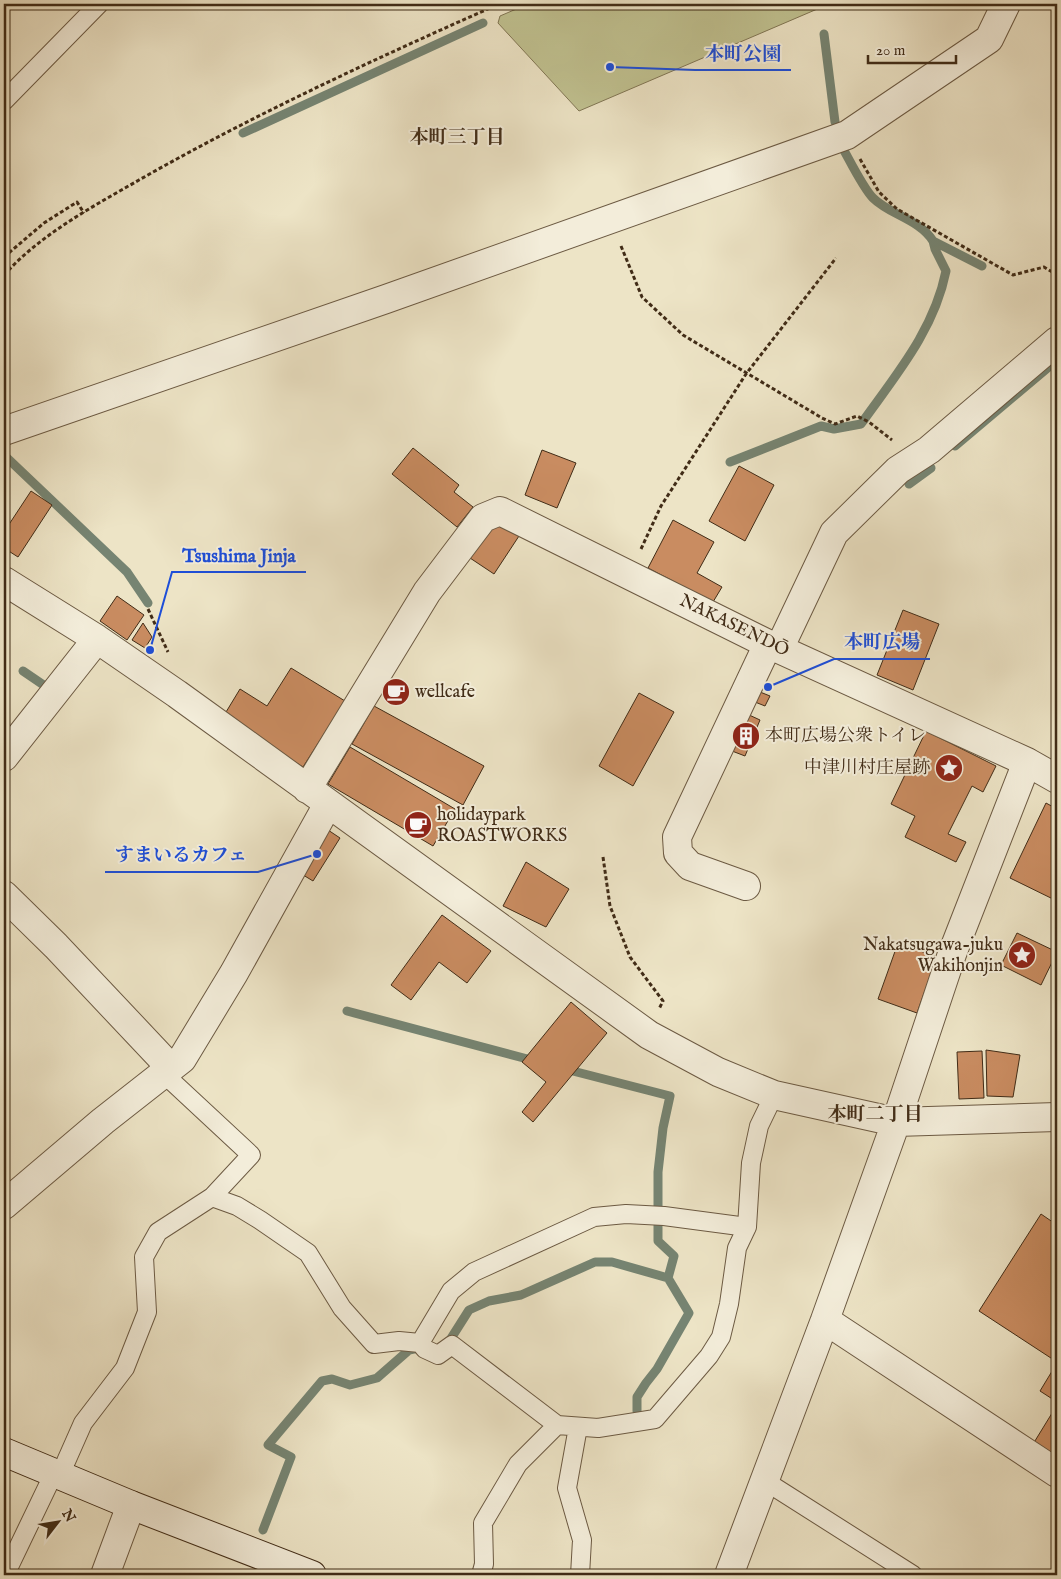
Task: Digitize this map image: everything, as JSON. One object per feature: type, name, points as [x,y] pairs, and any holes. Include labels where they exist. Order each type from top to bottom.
[{"type":"street","points":[[4,431],[611,220],[847,135],[989,39],[1006,4]]},
{"type":"street","points":[[746,886],[690,866],[678,853],[677,837],[774,646],[834,534],[898,470],[929,450],[1057,341]]},
{"type":"street","name":"NAKASENDŌ","points":[[4,1205],[103,1121],[182,1059],[224,989],[318,796],[427,592],[483,518],[500,511],[774,646],[1027,762],[1057,779]]},
{"type":"street","points":[[4,581],[97,639],[649,1035],[718,1072],[774,1095],[896,1122],[1057,1117]]},
{"type":"street","points":[[4,757],[97,639]]},
{"type":"street","points":[[729,1575],[825,1320],[896,1122],[952,954],[1027,762]]},
{"type":"street","points":[[4,895],[56,946],[167,1071]]},
{"type":"street","points":[[825,1320],[1057,1473]]},
{"type":"street","points":[[4,1452],[131,1506],[312,1575]]},
{"type":"street","points":[[105,1575],[131,1506]]},
{"type":"lane","points":[[4,101],[99,4]]},
{"type":"lane","points":[[5,1575],[83,1423],[125,1368],[148,1312],[144,1257],[158,1232],[212,1198],[251,1155],[167,1071]]},
{"type":"lane","points":[[212,1198],[237,1206],[308,1253],[342,1308],[374,1344],[399,1341],[422,1346],[438,1355],[452,1345],[557,1425],[598,1428],[655,1420],[709,1356],[720,1337],[729,1304],[737,1248],[747,1227],[751,1163],[759,1126],[774,1095]]},
{"type":"lane","points":[[422,1346],[451,1291],[474,1272],[594,1217],[657,1215],[747,1227]]},
{"type":"lane","points":[[481,1575],[484,1564],[483,1523],[518,1464],[557,1425]]},
{"type":"lane","points":[[578,1427],[567,1488],[582,1540],[580,1575]]},
{"type":"lane","points":[[765,1480],[913,1575]]},
{"type":"path","points":[[4,275],[53,231],[190,151],[288,102],[499,4]]},
{"type":"path","points":[[847,135],[879,192],[897,209],[1012,275],[1044,267],[1057,275]]},
{"type":"path","points":[[4,256],[44,223],[77,202],[84,213]]},
{"type":"path","points":[[611,220],[642,297],[683,335],[746,374],[836,424],[857,416],[869,422]]},
{"type":"path","points":[[629,574],[661,506],[746,374],[836,258]]},
{"type":"path","points":[[603,858],[610,906],[630,958],[662,1001],[649,1035]]},
{"type":"green space","points":[[528,4],[822,4],[822,7],[579,111],[498,23],[500,16]]},
{"type":"building","points":[[413,448],[459,485],[454,492],[473,507],[457,527],[392,474]]},
{"type":"building","points":[[542,450],[576,463],[557,508],[525,495]]},
{"type":"building","points":[[739,466],[774,485],[745,541],[709,521]]},
{"type":"building","points":[[31,491],[52,505],[18,557],[4,548],[4,532]]},
{"type":"building","points":[[673,520],[714,542],[697,573],[722,587],[713,602],[648,568]]},
{"type":"building","points":[[498,522],[519,536],[494,574],[467,556]]},
{"type":"building","points":[[117,596],[144,615],[127,640],[100,621]]},
{"type":"building","points":[[903,610],[939,624],[913,690],[877,675]]},
{"type":"building","points":[[143,623],[152,637],[145,648],[132,640]]},
{"type":"building","points":[[291,668],[345,701],[303,767],[223,717],[240,689],[267,706]]},
{"type":"building","points":[[760,692],[770,696],[765,706],[755,702]]},
{"type":"building","points":[[639,693],[674,712],[633,786],[599,766]]},
{"type":"building","points":[[374,706],[484,766],[463,805],[352,744]]},
{"type":"building","name":"本町広場公衆トイレ","points":[[747,714],[760,720],[745,756],[732,751]]},
{"type":"building","points":[[926,731],[996,766],[983,792],[972,786],[948,834],[966,842],[956,862],[905,837],[915,816],[891,804]]},
{"type":"building","points":[[350,747],[455,809],[433,846],[328,784]]},
{"type":"building","points":[[1046,803],[1057,809],[1057,901],[1010,878]]},
{"type":"building","points":[[322,826],[340,838],[313,881],[295,870]]},
{"type":"building","points":[[526,862],[569,889],[546,927],[503,906]]},
{"type":"building","points":[[442,915],[491,951],[467,983],[439,962],[411,1000],[391,985]]},
{"type":"building","points":[[1017,933],[1057,952],[1041,985],[1001,965]]},
{"type":"building","points":[[898,943],[937,957],[917,1013],[878,999]]},
{"type":"building","points":[[571,1002],[607,1033],[533,1122],[522,1112],[546,1082],[522,1062]]},
{"type":"building","points":[[986,1050],[1020,1055],[1013,1097],[987,1096]]},
{"type":"building","points":[[982,1051],[984,1098],[959,1099],[957,1052]]},
{"type":"building","points":[[1041,1214],[1057,1225],[1057,1362],[979,1311]]},
{"type":"building","points":[[1057,1363],[1057,1402],[1040,1391]]},
{"type":"building","points":[[1057,1405],[1057,1442],[1046,1460],[1030,1449]]},
{"type":"waterway","points":[[243,133],[483,23]]},
{"type":"waterway","points":[[824,34],[835,122]]},
{"type":"waterway","points":[[841,145],[873,198],[920,227],[933,241],[982,266]]},
{"type":"waterway","points":[[730,462],[821,426],[834,429],[861,424],[912,352],[923,333],[940,293],[946,271],[933,241]]},
{"type":"waterway","points":[[955,446],[1057,360]]},
{"type":"waterway","points":[[4,455],[127,572],[148,603]]},
{"type":"waterway","points":[[909,484],[931,468]]},
{"type":"waterway","points":[[23,671],[45,686]]},
{"type":"waterway","points":[[347,1011],[535,1061]]},
{"type":"waterway","points":[[445,1344],[450,1340],[469,1310],[489,1301],[521,1295],[595,1262],[612,1262],[668,1278],[674,1256],[658,1241],[658,1172],[663,1128],[670,1096],[565,1069]]},
{"type":"waterway","points":[[637,1411],[637,1397],[657,1369],[689,1313],[668,1278]]},
{"type":"waterway","points":[[263,1530],[291,1457],[268,1445],[322,1381],[332,1379],[350,1385],[377,1378],[409,1350],[419,1348]]},
{"type":"place","name":"本町公園","points":[[610,67]]},
{"type":"place","name":"Tsushima Jinja","points":[[150,650]]},
{"type":"place","name":"本町広場","points":[[768,687]]},
{"type":"place","name":"wellcafe","points":[[396,692]]},
{"type":"place","name":"本町広場公衆トイレ","points":[[746,736]]},
{"type":"place","name":"中津川村庄屋跡","points":[[949,768]]},
{"type":"place","name":"holidaypark ROASTWORKS","points":[[418,825]]},
{"type":"place","name":"すまいるカフェ","points":[[317,854]]},
{"type":"place","name":"Nakatsugawa-juku Wakihonjin","points":[[1022,955]]},
{"type":"district","name":"本町三丁目","points":[[457,138]]},
{"type":"district","name":"本町二丁目","points":[[875,1115]]}]
